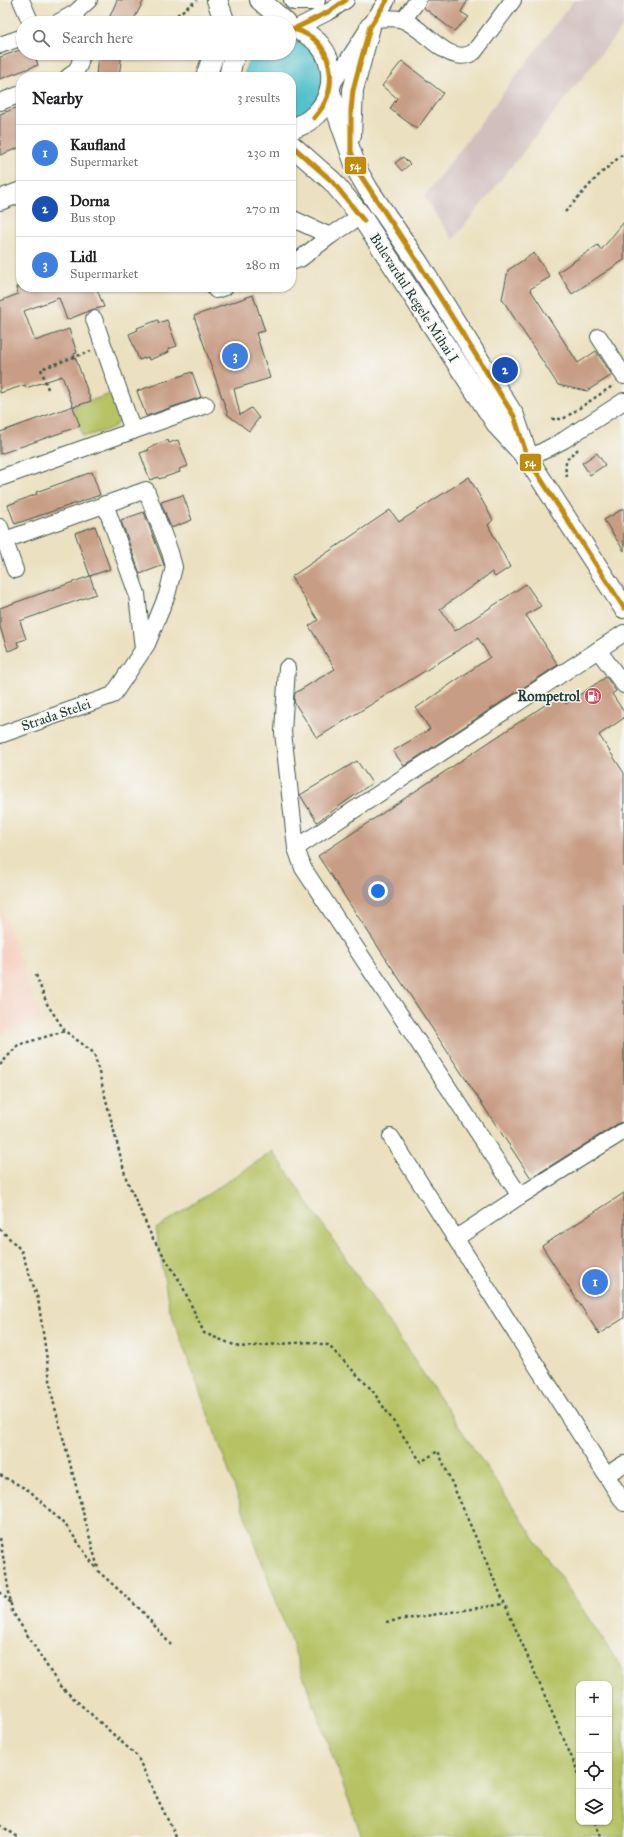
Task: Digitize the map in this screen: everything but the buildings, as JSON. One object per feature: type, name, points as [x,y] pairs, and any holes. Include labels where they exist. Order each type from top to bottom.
[{"type":"main road","points":[[213,0],[214,16]]},
{"type":"main road","points":[[217,0],[223,16]]},
{"type":"main road","points":[[260,0],[278,16]]},
{"type":"main road","points":[[294,0],[315,0]]},
{"type":"main road","points":[[351,151],[351,111],[353,90],[372,23]]},
{"type":"main road","name":"Bulevardul Regele Mihai I","points":[[296,30],[308,35],[319,45],[327,57],[331,71],[331,89],[358,170],[368,189],[419,264],[514,416],[528,459]]},
{"type":"main road","points":[[208,72],[212,60]]},
{"type":"main road","points":[[222,72],[233,61]]},
{"type":"main road","points":[[296,127],[315,117],[324,106],[331,89]]},
{"type":"main road","name":"Bulevardul Regele Mihai I","points":[[296,149],[317,166],[332,181],[360,216],[498,426],[528,459],[624,608]]},
{"type":"main road","points":[[296,158],[317,166]]},
{"type":"main road","points":[[0,200],[16,194]]},
{"type":"street","points":[[21,0],[28,16]]},
{"type":"street","points":[[77,16],[89,0]]},
{"type":"street","points":[[296,25],[330,11],[346,0]]},
{"type":"street","points":[[331,89],[387,0]]},
{"type":"street","points":[[403,20],[418,0]]},
{"type":"street","points":[[372,23],[403,20],[452,55],[467,57],[474,52],[513,0]]},
{"type":"street","points":[[0,45],[16,39]]},
{"type":"street","points":[[75,72],[81,63],[81,60]]},
{"type":"street","points":[[0,102],[16,96]]},
{"type":"street","points":[[296,260],[360,216]]},
{"type":"street","points":[[296,220],[330,236]]},
{"type":"street","points":[[94,319],[133,431]]},
{"type":"street","points":[[599,337],[621,380]]},
{"type":"street","points":[[528,459],[564,440],[624,401]]},
{"type":"street","points":[[0,478],[206,405]]},
{"type":"street","points":[[16,570],[2,533],[106,504],[146,490],[170,552],[174,567],[167,595],[143,649]]},
{"type":"street","points":[[106,504],[137,594],[143,649]]},
{"type":"street","points":[[296,848],[624,633]]},
{"type":"street","name":"Strada Stelei","points":[[0,735],[113,695],[143,649]]},
{"type":"street","points":[[598,650],[624,685]]},
{"type":"street","points":[[287,668],[283,732],[296,848],[303,868],[520,1196]]},
{"type":"street","points":[[456,1238],[520,1196],[624,1132]]},
{"type":"street","points":[[391,1137],[606,1475],[623,1499]]},
{"type":"street","points":[[606,1475],[624,1464]]},
{"type":"path","points":[[177,16],[197,0]]},
{"type":"path","points":[[565,212],[597,177],[624,153]]},
{"type":"path","points":[[48,389],[41,368],[103,346]]},
{"type":"path","points":[[552,419],[562,419],[621,380]]},
{"type":"path","points":[[567,477],[565,467],[572,454]]},
{"type":"path","points":[[36,975],[47,1004],[64,1030],[94,1053],[126,1178],[152,1237],[180,1283],[204,1333],[239,1346],[308,1342],[328,1345],[372,1390],[421,1462],[438,1451],[576,1767]]},
{"type":"path","points":[[0,1065],[18,1045],[64,1030]]},
{"type":"path","points":[[0,1229],[21,1250],[38,1299],[54,1400],[99,1572]]},
{"type":"path","points":[[0,1475],[30,1491],[68,1528],[99,1572],[141,1610],[170,1645]]},
{"type":"path","points":[[0,1538],[12,1611],[59,1684],[137,1756],[176,1837]]},
{"type":"path","points":[[0,1592],[11,1603]]},
{"type":"path","points":[[386,1622],[504,1604]]},
{"type":"path","points":[[0,1825],[18,1837]]},
{"type":"path","points":[[596,1825],[600,1837]]},
{"type":"shaded area","points":[[574,0],[624,0],[624,25],[453,240],[424,197]]},
{"type":"shaded area","points":[[0,904],[41,1019],[0,1034]]},
{"type":"green space","points":[[113,393],[121,418],[119,422],[111,428],[83,437],[73,407]]},
{"type":"green space","points":[[273,1151],[624,1671],[624,1837],[362,1837],[169,1307],[156,1229]]},
{"type":"water","points":[[296,41],[300,42],[309,48],[316,56],[320,64],[323,74],[320,94],[307,111],[296,116],[296,72],[245,72],[249,60],[296,60]]},
{"type":"transit line","name":"54","points":[[296,28],[330,11],[346,0]]},
{"type":"transit line","name":"54","points":[[387,0],[370,27],[353,90],[351,111],[351,151],[357,170],[419,264],[514,416],[528,459],[624,608]]},
{"type":"transit line","name":"54","points":[[296,29],[313,39],[320,46],[326,55],[329,65],[330,86],[322,108],[314,118]]},
{"type":"transit line","name":"54","points":[[296,149],[332,181],[364,221]]},
{"type":"place","name":"Lidl","points":[[235,356]]},
{"type":"place","name":"Dorna","points":[[505,370]]},
{"type":"place","name":"Rompetrol","points":[[593,696]]},
{"type":"place","name":"Kaufland","points":[[595,1282]]}]
